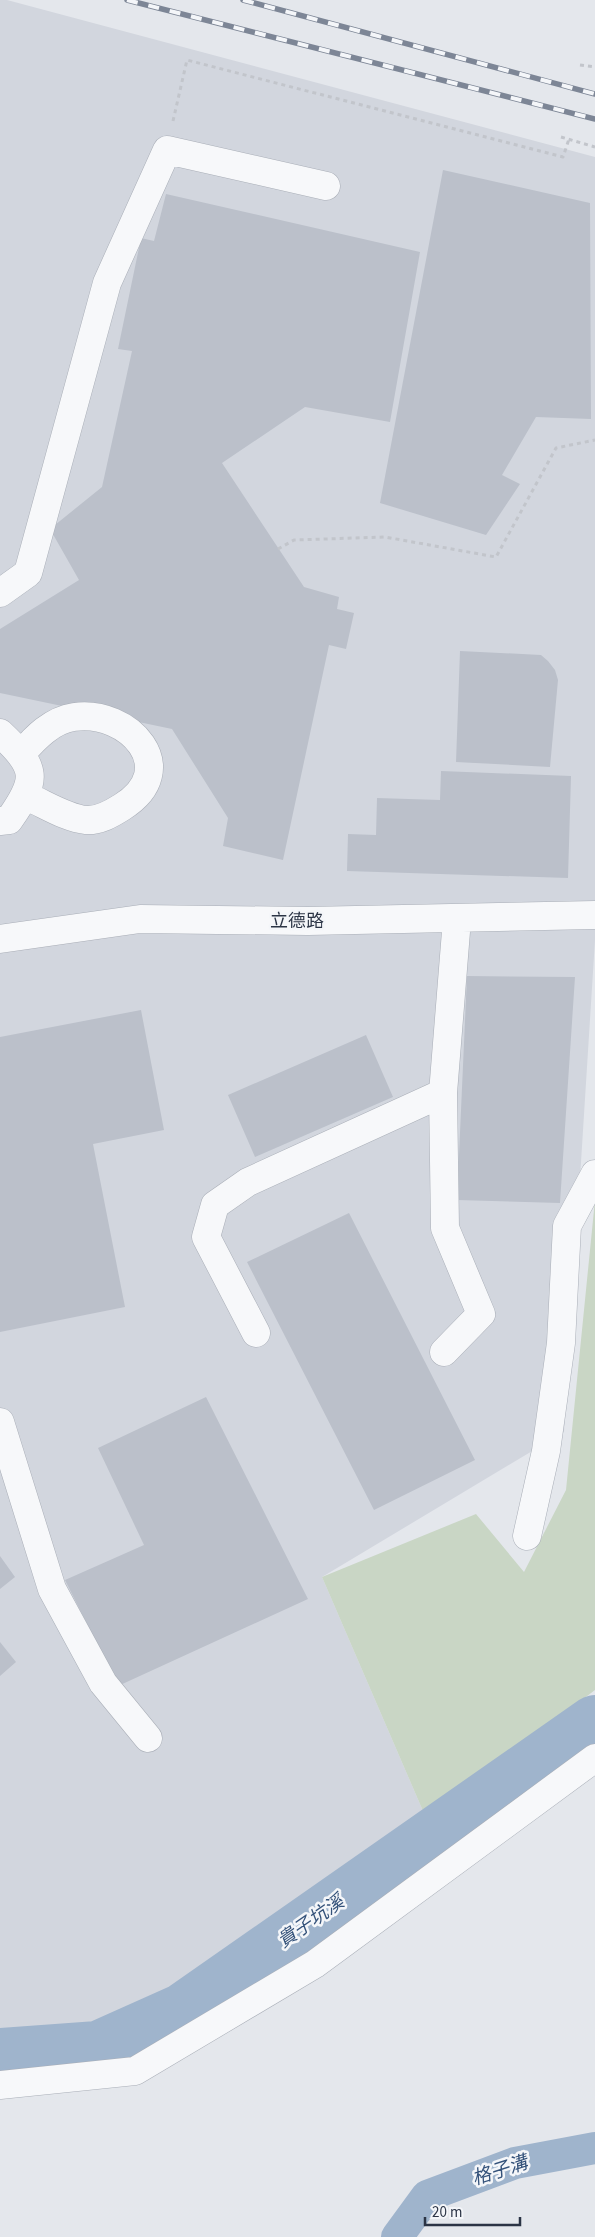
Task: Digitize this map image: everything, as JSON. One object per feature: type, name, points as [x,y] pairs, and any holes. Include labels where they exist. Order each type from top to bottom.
[{"type":"street","points":[[0,593],[28,573],[107,283],[167,150],[326,186]]},
{"type":"street","points":[[22,753],[37,735],[56,724],[72,717],[93,717],[120,725],[136,738],[146,754],[150,774],[142,790],[129,803],[108,816],[87,820],[64,813],[26,796]]},
{"type":"street","points":[[0,733],[22,753],[31,774],[26,796],[9,820],[0,821]]},
{"type":"street","name":"立德路","points":[[0,939],[140,919],[308,921],[595,915]]},
{"type":"street","points":[[444,1352],[481,1314],[445,1228],[443,1093],[457,919]]},
{"type":"street","points":[[256,1333],[206,1236],[215,1205],[248,1182],[443,1093]]},
{"type":"street","points":[[527,1536],[546,1451],[561,1343],[567,1226],[595,1174]]},
{"type":"street","points":[[0,1422],[52,1589],[102,1683],[148,1738]]},
{"type":"street","points":[[0,2085],[135,2070],[315,1964],[595,1758]]},
{"type":"path","points":[[167,150],[186,60],[563,157],[569,139]]},
{"type":"path","points":[[580,65],[595,67]]},
{"type":"path","points":[[561,137],[595,147]]},
{"type":"path","points":[[278,549],[294,540],[385,537],[496,557],[556,448],[595,440]]},
{"type":"shaded area","points":[[0,0],[7,0],[595,157],[595,940],[564,1432],[322,1577],[426,1818],[175,1990],[89,2032],[0,2034]]},
{"type":"green space","points":[[595,1200],[595,1690],[426,1818],[322,1577],[476,1514],[524,1572],[566,1490]]},
{"type":"building","points":[[443,170],[590,203],[591,419],[536,417],[502,475],[520,484],[486,535],[380,503]]},
{"type":"building","points":[[166,194],[420,252],[390,422],[305,407],[222,463],[304,587],[339,597],[337,609],[354,613],[346,649],[329,645],[283,860],[223,846],[228,818],[172,729],[0,693],[0,629],[79,580],[50,529],[102,487],[132,351],[118,349],[141,238],[154,241]]},
{"type":"building","points":[[460,651],[541,655],[555,670],[558,680],[550,767],[456,762]]},
{"type":"building","points":[[441,771],[571,776],[568,878],[347,871],[348,834],[376,835],[377,798],[440,800]]},
{"type":"building","points":[[467,976],[575,977],[560,1203],[457,1200]]},
{"type":"building","points":[[141,1010],[164,1130],[93,1144],[125,1307],[0,1332],[0,1037]]},
{"type":"building","points":[[366,1035],[393,1097],[255,1157],[228,1095]]},
{"type":"building","points":[[349,1213],[475,1460],[374,1510],[247,1262]]},
{"type":"building","points":[[206,1397],[308,1599],[118,1686],[65,1580],[144,1545],[98,1448]]},
{"type":"building","points":[[0,1556],[15,1577],[0,1589]]},
{"type":"building","points":[[0,1642],[16,1662],[0,1676]]},
{"type":"waterway","name":"貴子坑溪","points":[[0,2056],[98,2049],[183,2011],[595,1723]]},
{"type":"waterway","name":"格子溝","points":[[397,2237],[427,2196],[515,2163],[595,2148]]},
{"type":"railway","points":[[127,0],[595,119]]},
{"type":"railway","points":[[243,0],[595,94]]}]
